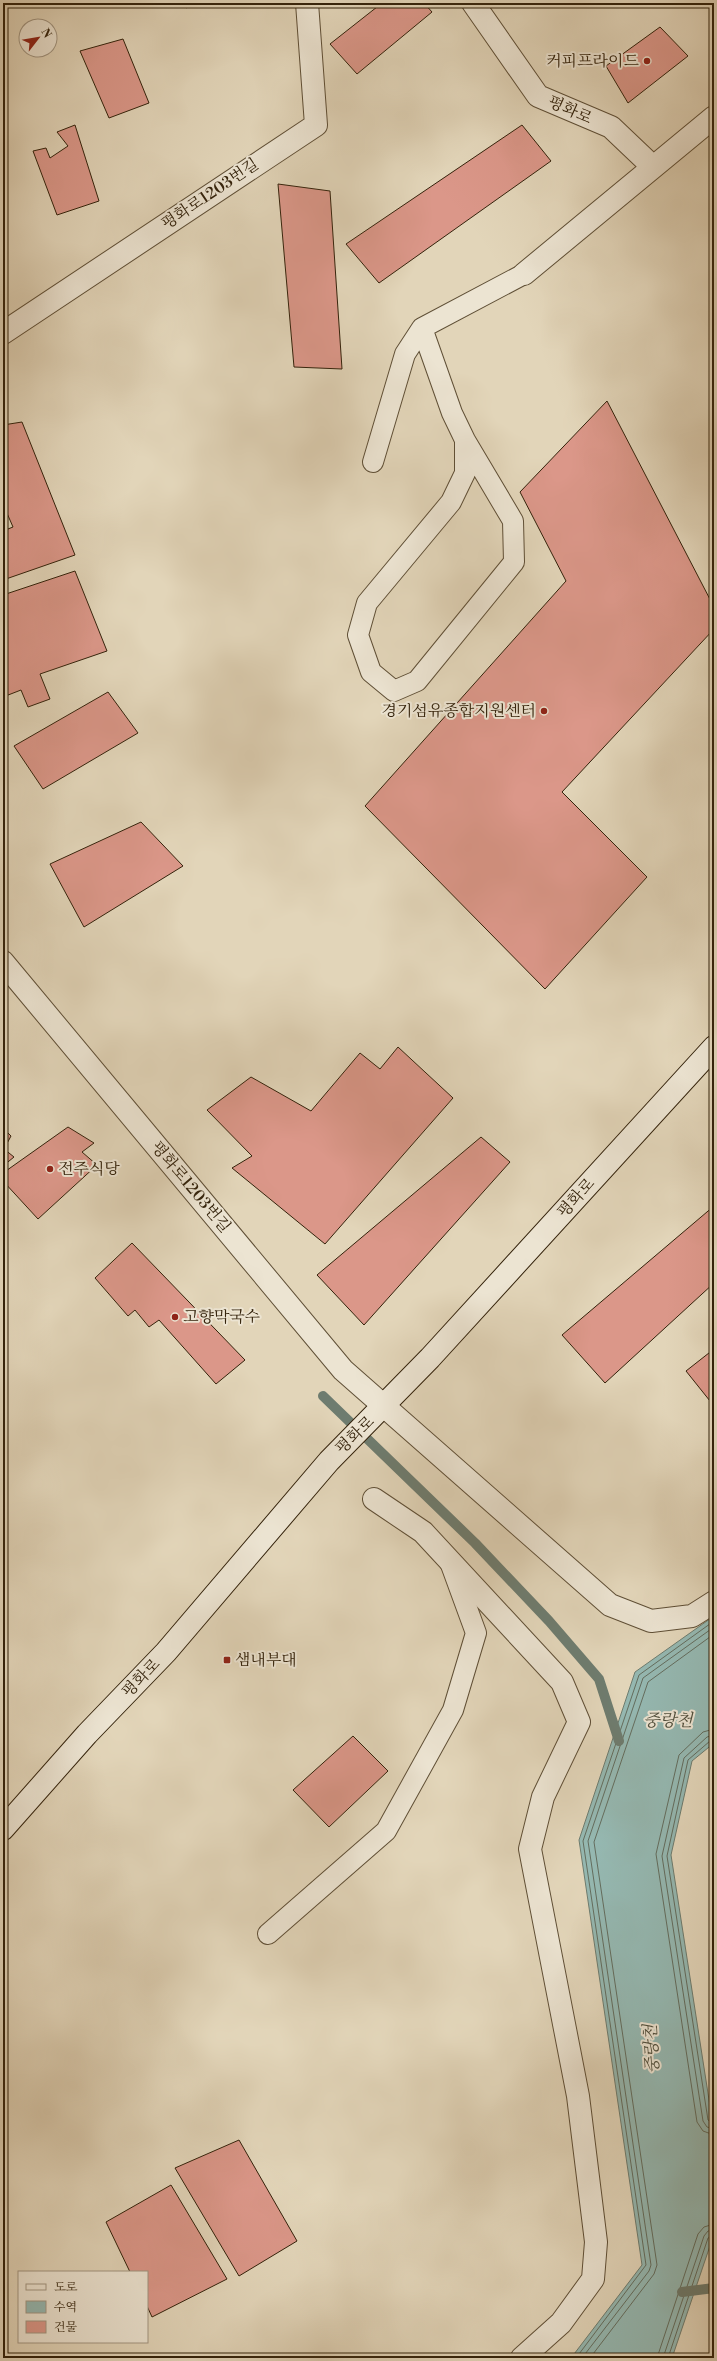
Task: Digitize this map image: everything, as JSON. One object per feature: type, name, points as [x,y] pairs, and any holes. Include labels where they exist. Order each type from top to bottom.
[{"type":"street","name":"평화로1203번길","points":[[3,333],[316,125],[308,3]]},
{"type":"street","name":"평화로","points":[[473,3],[538,96],[611,127],[652,166]]},
{"type":"street","points":[[524,274],[652,166],[714,117]]},
{"type":"street","name":"평화로1203번길","points":[[3,962],[343,1370],[377,1413],[610,1605],[651,1621],[692,1616],[714,1602]]},
{"type":"street","name":"평화로","points":[[3,1829],[87,1734],[166,1652],[328,1461],[377,1413],[714,1047]]},
{"type":"street","points":[[374,1499],[423,1532],[562,1682],[580,1722],[543,1797],[530,1849],[578,2096],[596,2242],[593,2280],[561,2323],[522,2358]]},
{"type":"lane","points":[[373,462],[405,354],[422,328],[524,274]]},
{"type":"lane","points":[[422,328],[452,413],[465,440],[513,521],[514,562],[417,681],[394,691],[371,672],[358,635],[366,603],[450,502],[465,473],[465,440]]},
{"type":"lane","points":[[268,1934],[386,1831],[453,1710],[476,1633],[450,1562]]},
{"type":"water","name":"중랑천","points":[[714,1616],[714,1743],[692,1761],[671,1855],[714,2132],[714,2234],[672,2358],[571,2358],[642,2265],[579,1840],[635,1672]]},
{"type":"building","points":[[180,3],[191,3],[187,8]]},
{"type":"building","points":[[382,3],[424,3],[432,12],[357,74],[330,44]]},
{"type":"building","name":"커피프라이드","points":[[660,27],[688,56],[628,103],[606,66]]},
{"type":"building","points":[[123,39],[149,103],[109,118],[80,51]]},
{"type":"building","points":[[75,125],[99,201],[57,215],[33,151],[46,148],[50,158],[68,146],[57,132]]},
{"type":"building","points":[[522,125],[551,161],[379,283],[346,244]]},
{"type":"building","points":[[278,184],[330,191],[342,369],[294,367]]},
{"type":"building","name":"경기섬유종합지원센터","points":[[607,401],[714,607],[714,629],[562,792],[647,877],[545,989],[365,806],[566,581],[520,492]]},
{"type":"building","points":[[22,422],[75,555],[3,580],[3,531],[13,527],[3,504],[3,425]]},
{"type":"building","points":[[75,571],[107,651],[40,674],[50,699],[28,707],[21,690],[3,697],[3,595]]},
{"type":"building","points":[[108,692],[138,733],[43,789],[14,746]]},
{"type":"building","points":[[141,822],[183,866],[84,927],[50,864]]},
{"type":"building","points":[[398,1047],[453,1098],[325,1244],[232,1168],[252,1156],[207,1110],[251,1077],[311,1111],[360,1053],[380,1069]]},
{"type":"building","name":"전주식당","points":[[68,1127],[94,1143],[82,1152],[97,1165],[38,1219],[3,1181],[3,1173]]},
{"type":"building","points":[[3,1128],[11,1136],[4,1149],[14,1157],[3,1166]]},
{"type":"building","points":[[481,1137],[510,1162],[364,1325],[317,1275]]},
{"type":"building","points":[[714,1206],[714,1283],[605,1383],[562,1335]]},
{"type":"building","points":[[132,1243],[245,1360],[216,1384],[159,1320],[149,1327],[135,1310],[128,1316],[95,1278]]},
{"type":"building","points":[[714,1349],[714,1406],[686,1371]]},
{"type":"building","points":[[353,1736],[388,1771],[329,1827],[293,1790]]},
{"type":"building","points":[[239,2140],[297,2241],[239,2276],[175,2168]]},
{"type":"building","points":[[171,2185],[227,2279],[152,2317],[148,2308],[148,2271],[130,2271],[106,2222]]},
{"type":"waterway","points":[[323,1396],[475,1543],[549,1621],[599,1679],[619,1741]]},
{"type":"waterway","points":[[682,2292],[714,2288]]},
{"type":"place","name":"커피프라이드","points":[[647,61]]},
{"type":"place","name":"경기섬유종합지원센터","points":[[544,711]]},
{"type":"place","name":"전주식당","points":[[50,1169]]},
{"type":"place","name":"고향막국수","points":[[175,1317]]},
{"type":"place","name":"샘내부대","points":[[227,1660]]}]
